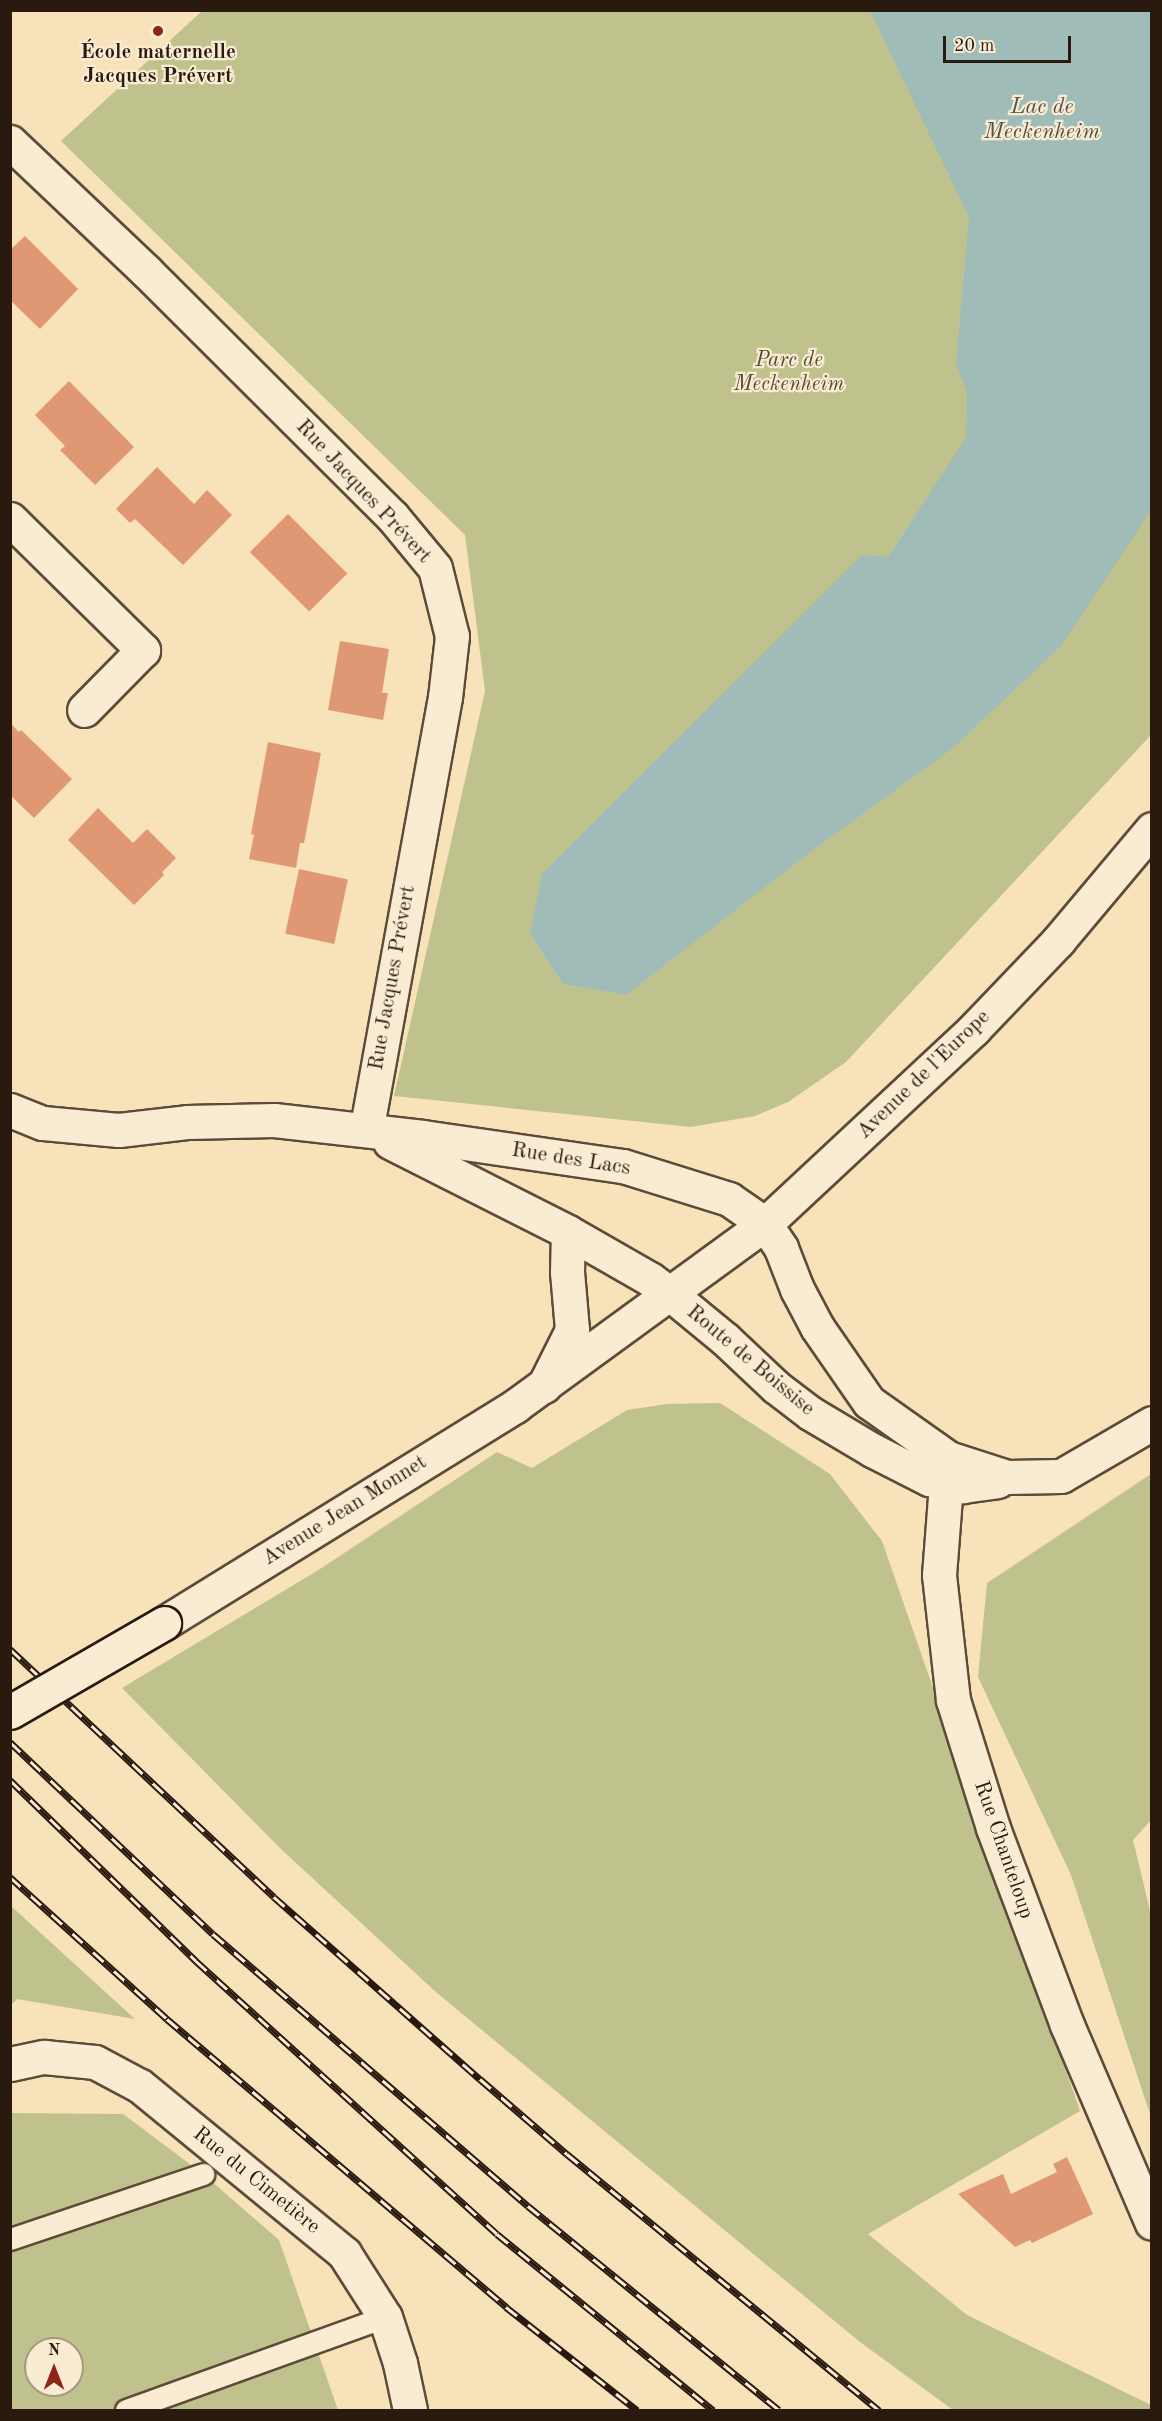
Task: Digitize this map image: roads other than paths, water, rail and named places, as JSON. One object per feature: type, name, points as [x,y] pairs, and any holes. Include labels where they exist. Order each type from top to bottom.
[{"type":"street","name":"Rue Jacques Prévert","points":[[10,142],[146,271],[392,516],[435,568],[452,636],[445,697],[366,1130]]},
{"type":"street","points":[[10,519],[143,650],[84,710]]},
{"type":"street","name":"Avenue de l'Europe","points":[[669,1293],[765,1224],[974,1029],[1058,941],[1152,829]]},
{"type":"street","name":"Rue des Lacs","points":[[10,1110],[43,1123],[119,1130],[188,1122],[274,1120],[366,1130],[623,1166],[729,1199],[765,1224]]},
{"type":"street","name":"Rue des Lacs","points":[[366,1130],[568,1232],[650,1279],[669,1293]]},
{"type":"street","name":"Route de Boissise","points":[[765,1224],[781,1248],[797,1289],[817,1327],[868,1402],[948,1470]]},
{"type":"street","points":[[544,1386],[572,1330],[567,1272],[568,1232]]},
{"type":"street","name":"Route de Boissise","points":[[669,1293],[725,1339],[776,1387],[810,1413],[872,1450],[929,1479],[948,1470],[1007,1477],[1061,1476],[1152,1423]]},
{"type":"street","name":"Avenue Jean Monnet","points":[[10,1712],[164,1623],[544,1386],[669,1293]]},
{"type":"street","name":"Rue Chanteloup","points":[[948,1470],[939,1575],[953,1700],[993,1828],[1063,2014],[1152,2223]]},
{"type":"street","name":"Rue du Cimetière","points":[[10,2064],[44,2057],[95,2062],[140,2086],[344,2253],[385,2317],[400,2363],[410,2410]]},
{"type":"lane","points":[[10,2239],[203,2174]]},
{"type":"lane","points":[[126,2410],[385,2317]]},
{"type":"water","name":"Lac de Meckenheim","points":[[870,11],[1151,11],[1151,510],[1061,646],[953,748],[809,853],[626,995],[563,984],[530,934],[542,874],[862,555],[888,557],[966,438],[967,393],[956,364],[969,217]]},
{"type":"railway","points":[[10,1649],[274,1897],[480,2079],[567,2154],[879,2410]]},
{"type":"railway","points":[[10,1742],[213,1934],[528,2206],[779,2410]]},
{"type":"railway","points":[[10,1780],[196,1961],[497,2234],[713,2410]]},
{"type":"railway","points":[[10,1877],[167,2019],[506,2307],[637,2410]]},
{"type":"place","name":"École maternelle Jacques Prévert","points":[[158,31]]},
{"type":"park label","name":"Parc de Meckenheim","points":[[789,373]]}]
